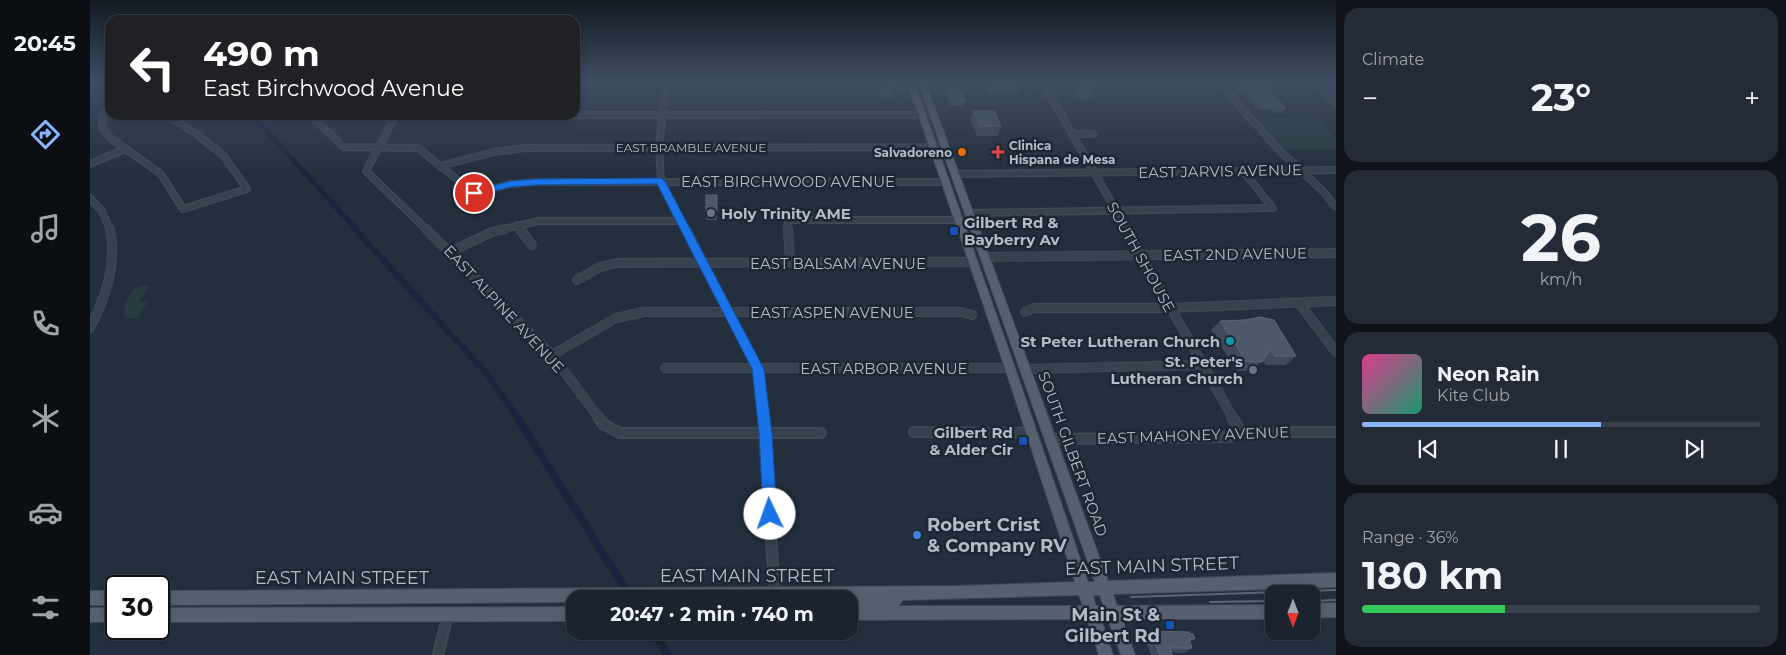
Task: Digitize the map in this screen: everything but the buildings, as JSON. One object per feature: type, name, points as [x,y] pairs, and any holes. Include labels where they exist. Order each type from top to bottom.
[{"type":"main road","name":"SOUTH GILBERT ROAD","points":[[921,112],[954,174],[1128,655]]},
{"type":"main road","name":"SOUTH GILBERT ROAD","points":[[929,112],[946,182],[1106,655]]},
{"type":"main road","name":"EAST MAIN STREET","points":[[858,594],[1336,580]]},
{"type":"main road","points":[[858,606],[889,604],[896,600],[898,593]]},
{"type":"main road","points":[[358,614],[365,596]]},
{"type":"main road","points":[[519,614],[522,596]]},
{"type":"main road","name":"EAST MAIN STREET","points":[[170,598],[566,596]]},
{"type":"main road","points":[[90,598],[105,598]]},
{"type":"main road","points":[[1320,611],[1336,610]]},
{"type":"main road","points":[[858,613],[1265,612]]},
{"type":"main road","points":[[170,615],[566,614]]},
{"type":"main road","points":[[90,615],[105,615]]},
{"type":"street","points":[[105,112],[102,128],[109,137],[161,174],[184,208],[247,189],[223,155],[175,120]]},
{"type":"street","points":[[662,112],[659,147],[661,181],[758,369],[765,433],[775,590]]},
{"type":"street","name":"SOUTH SHOUSE","points":[[1059,112],[1241,432]]},
{"type":"street","points":[[1245,112],[1298,170],[1321,189],[1335,206]]},
{"type":"street","points":[[580,116],[922,115]]},
{"type":"street","points":[[315,120],[344,147],[378,147],[393,120]]},
{"type":"street","points":[[1072,134],[1093,134]]},
{"type":"street","name":"EAST BRAMBLE AVENUE","points":[[440,166],[494,152],[524,148],[939,146]]},
{"type":"street","name":"EAST BIRCHWOOD AVENUE","points":[[378,147],[418,148],[474,193],[511,184],[536,182],[946,182]]},
{"type":"street","name":"EAST ALPINE AVENUE","points":[[378,147],[366,171],[552,355],[603,424],[620,433],[821,433]]},
{"type":"street","points":[[90,164],[126,149]]},
{"type":"street","points":[[968,213],[1273,208],[1242,170]]},
{"type":"street","name":"EAST JARVIS AVENUE","points":[[954,174],[1336,170]]},
{"type":"street","points":[[90,198],[104,213],[112,234],[111,273],[99,309],[90,328]]},
{"type":"street","points":[[790,263],[787,239],[788,220],[959,220]]},
{"type":"street","points":[[450,252],[492,232],[539,221],[681,221]]},
{"type":"street","points":[[517,225],[532,245]]},
{"type":"street","name":"EAST 2ND AVENUE","points":[[984,257],[1336,253]]},
{"type":"street","name":"EAST BALSAM AVENUE","points":[[577,280],[600,267],[617,264],[973,262]]},
{"type":"street","points":[[1025,312],[1034,308],[1169,308],[1336,301]]},
{"type":"street","points":[[1299,303],[1336,352]]},
{"type":"street","points":[[90,310],[99,309]]},
{"type":"street","name":"EAST ASPEN AVENUE","points":[[552,355],[616,318],[644,312],[962,312],[972,315]]},
{"type":"street","points":[[1024,369],[1202,365]]},
{"type":"street","name":"EAST ARBOR AVENUE","points":[[665,368],[1010,368]]},
{"type":"street","points":[[914,432],[1031,432]]},
{"type":"street","name":"EAST MAHONEY AVENUE","points":[[1051,439],[1229,437],[1241,432],[1336,432]]},
{"type":"street","points":[[438,655],[448,614]]},
{"type":"green space","points":[[1257,118],[1316,118],[1336,138],[1336,150],[1286,150]]},
{"type":"green space","points":[[149,286],[139,302],[148,302],[137,318],[125,318],[125,306],[131,293],[138,287]]},
{"type":"waterway","points":[[257,120],[357,230]]},
{"type":"waterway","points":[[355,229],[487,374],[518,418]]},
{"type":"waterway","points":[[517,417],[626,590]]},
{"type":"waterway","points":[[658,640],[668,655]]},
{"type":"tram line","points":[[1131,597],[1336,590]]},
{"type":"tram line","points":[[1320,601],[1336,600]]},
{"type":"tram line","points":[[1210,602],[1265,601]]},
{"type":"place","name":"Salvadoreno","points":[[962,152]]},
{"type":"place","name":"Clinica Hispana de Mesa","points":[[998,152]]},
{"type":"place","name":"Holy Trinity AME","points":[[711,213]]},
{"type":"place","name":"Gilbert Rd & Bayberry Av","points":[[954,231]]},
{"type":"place","name":"St Peter Lutheran Church","points":[[1230,341]]},
{"type":"place","name":"St. Peter's Lutheran Church","points":[[1253,370]]},
{"type":"place","name":"Gilbert Rd & Alder Cir","points":[[1023,441]]},
{"type":"place","name":"Robert Crist & Company RV","points":[[917,535]]},
{"type":"place","name":"Main St & Gilbert Rd","points":[[1170,625]]},
{"type":"route","points":[[474,193],[511,184],[536,182],[661,181],[669,200],[758,369],[765,433],[770,514]]}]
